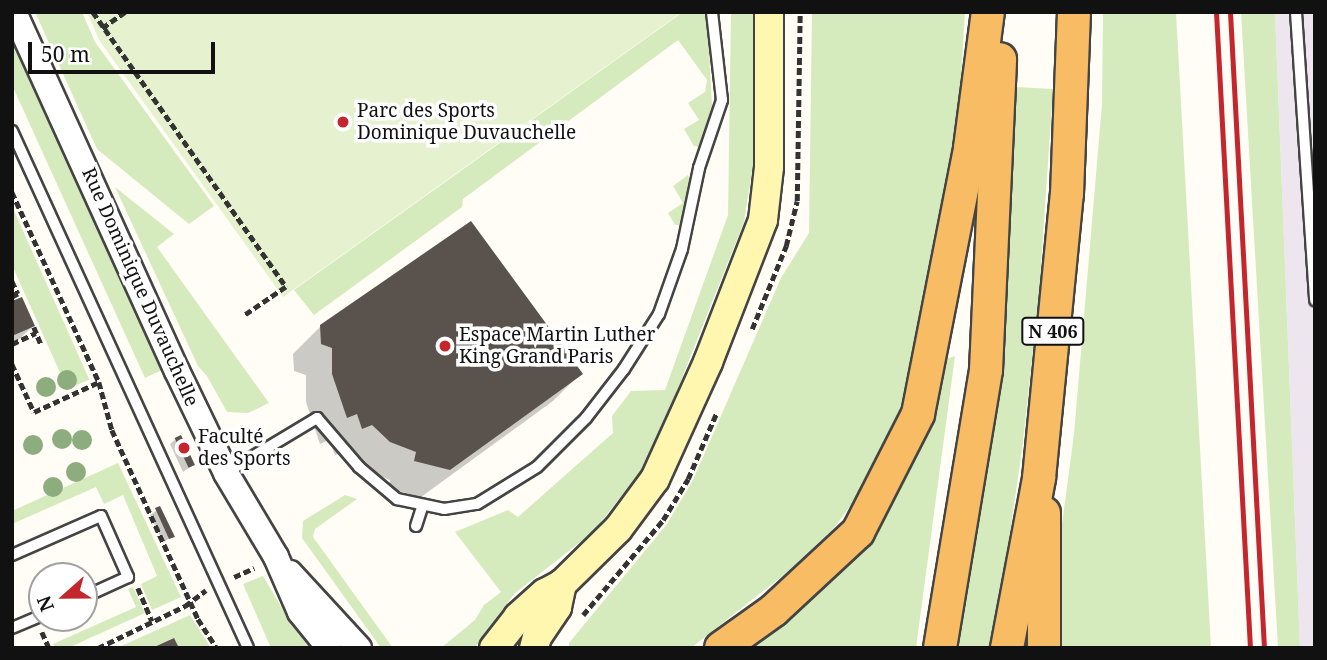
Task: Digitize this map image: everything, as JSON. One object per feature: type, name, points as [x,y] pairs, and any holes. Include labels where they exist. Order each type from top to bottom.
[{"type":"highway","points":[[721,648],[774,610],[858,532],[918,414],[970,148],[988,12]]},
{"type":"highway","points":[[940,648],[986,370],[1002,12]]},
{"type":"highway","name":"N 406","points":[[1007,648],[1039,478],[1067,194],[1074,12]]},
{"type":"highway","points":[[1039,478],[1046,526],[1044,648]]},
{"type":"main road","points":[[494,648],[518,617],[545,593],[562,584],[618,529],[655,479],[708,362],[763,220],[769,167],[769,12]]},
{"type":"main road","points":[[534,648],[537,637],[557,607],[562,584]]},
{"type":"street","name":"Rue Dominique Duvauchelle","points":[[14,12],[265,563],[329,648]]},
{"type":"street","name":"Rue Dominique Duvauchelle","points":[[265,563],[359,648]]},
{"type":"lane","points":[[226,473],[317,418],[359,467],[397,499],[423,505],[444,509],[477,504],[510,487],[537,467],[586,418],[624,369],[659,314],[682,249],[699,168],[722,100],[712,12]]},
{"type":"lane","points":[[1296,12],[1315,300]]},
{"type":"lane","points":[[12,131],[248,648]]},
{"type":"lane","points":[[416,526],[423,505]]},
{"type":"lane","points":[[12,555],[101,516],[128,577],[98,591]]},
{"type":"path","points":[[93,12],[286,287],[245,315]]},
{"type":"path","points":[[102,28],[125,12]]},
{"type":"path","points":[[12,192],[99,382],[112,430],[189,600],[217,648]]},
{"type":"path","points":[[12,281],[18,294],[12,299]]},
{"type":"path","points":[[34,327],[41,344]]},
{"type":"path","points":[[12,344],[36,333]]},
{"type":"path","points":[[12,364],[34,412],[99,382]]},
{"type":"path","points":[[107,404],[114,400]]},
{"type":"path","points":[[230,579],[265,563]]},
{"type":"path","points":[[137,585],[152,621]]},
{"type":"path","points":[[97,648],[186,606],[189,600],[207,590]]},
{"type":"shaded area","points":[[1275,12],[1315,12],[1315,648],[1300,648]]},
{"type":"green space","points":[[35,12],[82,12],[95,42],[214,206],[189,224],[97,149]]},
{"type":"green space","name":"Parc des Sports Dominique Duvauchelle","points":[[87,12],[682,12],[283,297],[99,40]]},
{"type":"green space","points":[[683,12],[707,12],[712,106],[699,147],[694,146],[684,129],[699,120],[688,103],[705,92],[707,80],[678,40],[463,199],[462,207],[314,315],[294,290]]},
{"type":"green space","points":[[731,12],[754,12],[756,145],[744,222],[668,413],[641,471],[593,532],[514,594],[475,648],[441,648],[475,620],[484,605],[501,592],[455,532],[508,510],[518,517],[613,433],[612,416],[631,391],[665,390],[728,215]]},
{"type":"green space","points":[[812,12],[965,12],[959,111],[912,376],[878,468],[834,528],[786,573],[691,648],[569,648],[569,643],[667,524],[693,480],[781,278],[809,233]]},
{"type":"green space","points":[[1103,12],[1176,12],[1211,648],[1054,648],[1061,532],[1074,434],[1102,104]]},
{"type":"green space","points":[[1241,12],[1275,12],[1300,648],[1278,648]]},
{"type":"green space","points":[[12,30],[162,370],[145,378],[12,85]]},
{"type":"green space","points":[[1014,87],[1053,89],[1039,295],[1022,450],[993,648],[953,648]]},
{"type":"green space","points":[[688,175],[691,184],[683,221],[681,225],[675,225],[668,213],[683,203],[673,186]]},
{"type":"green space","points":[[115,187],[174,234],[157,247],[269,403],[248,413],[227,412],[207,376],[198,366]]},
{"type":"green space","points":[[12,206],[89,380],[67,389],[12,265]]},
{"type":"green space","points":[[955,356],[916,648],[743,648],[803,601],[942,361]]},
{"type":"green space","points":[[118,463],[181,597],[152,610],[141,584],[157,576],[123,495],[104,504],[96,487],[12,524],[12,511]]},
{"type":"green space","points":[[345,495],[357,499],[315,529],[313,537],[393,648],[381,648],[302,538],[303,521]]},
{"type":"green space","points":[[263,576],[289,620],[312,648],[271,648],[243,584]]},
{"type":"green space","points":[[133,587],[145,613],[68,648],[55,648],[53,644],[80,632],[98,632],[98,624],[136,607],[128,589]]},
{"type":"green space","points":[[190,615],[211,648],[179,648],[173,638],[152,648],[117,648]]},
{"type":"building","name":"Espace Martin Luther King Grand Paris","points":[[471,221],[583,374],[450,470],[414,461],[416,452],[390,442],[372,425],[362,429],[357,414],[347,418],[332,374],[332,348],[321,344],[320,325]]},
{"type":"building","points":[[22,297],[35,326],[12,336],[12,301]]},
{"type":"building","points":[[181,435],[195,465],[189,468],[175,438]]},
{"type":"building","points":[[160,506],[175,537],[169,539],[155,508]]},
{"type":"building","points":[[174,638],[179,648],[152,648]]},
{"type":"railway","points":[[1216,12],[1250,648]]},
{"type":"railway","points":[[1230,12],[1264,648]]},
{"type":"place","name":"Parc des Sports Dominique Duvauchelle","points":[[343,122]]},
{"type":"place","name":"Espace Martin Luther King Grand Paris","points":[[445,346]]},
{"type":"place","name":"Faculté des Sports","points":[[184,448]]}]
